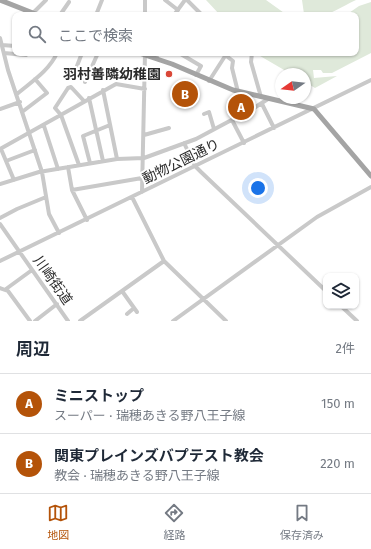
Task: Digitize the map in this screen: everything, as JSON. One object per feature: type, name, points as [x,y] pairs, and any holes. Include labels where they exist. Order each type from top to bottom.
[{"type":"main road","points":[[0,0],[30,12]]},
{"type":"main road","points":[[157,56],[209,81],[238,92],[314,109],[371,176]]},
{"type":"street","points":[[33,12],[46,0]]},
{"type":"street","points":[[97,12],[102,0]]},
{"type":"street","points":[[145,0],[145,12]]},
{"type":"street","points":[[165,0],[178,10],[186,0],[199,12]]},
{"type":"street","points":[[62,12],[69,2]]},
{"type":"street","points":[[0,38],[8,70],[20,102],[28,133],[42,172],[49,214],[59,233]]},
{"type":"street","points":[[2,45],[12,46]]},
{"type":"street","points":[[4,53],[12,54]]},
{"type":"street","points":[[16,94],[53,62],[56,56]]},
{"type":"street","points":[[77,66],[81,56]]},
{"type":"street","points":[[85,82],[97,56]]},
{"type":"street","points":[[142,192],[145,89],[143,56]]},
{"type":"street","points":[[184,56],[200,66],[196,75]]},
{"type":"street","points":[[209,81],[225,56]]},
{"type":"street","points":[[228,56],[233,61],[232,68],[238,92]]},
{"type":"street","points":[[252,56],[251,62],[260,97],[260,105],[274,128]]},
{"type":"street","points":[[22,112],[47,93],[35,79]]},
{"type":"street","name":"動物公園通り","points":[[0,262],[371,80]]},
{"type":"street","points":[[14,180],[1,149],[116,84],[145,89]]},
{"type":"street","points":[[79,165],[62,115],[55,108],[68,88],[71,88],[84,101]]},
{"type":"street","points":[[103,90],[117,159]]},
{"type":"street","points":[[89,98],[103,161]]},
{"type":"street","points":[[0,184],[42,172],[90,163],[117,159],[144,158],[184,144],[260,105],[268,99]]},
{"type":"street","points":[[0,109],[20,102]]},
{"type":"street","points":[[204,114],[209,112],[214,129]]},
{"type":"street","points":[[232,120],[244,143]]},
{"type":"street","points":[[90,163],[83,136],[110,125]]},
{"type":"street","points":[[44,126],[58,169]]},
{"type":"street","points":[[144,134],[169,128]]},
{"type":"street","points":[[184,144],[195,166],[323,288]]},
{"type":"street","points":[[6,161],[35,150]]},
{"type":"street","points":[[68,167],[72,190],[87,220]]},
{"type":"street","points":[[72,190],[142,178]]},
{"type":"street","points":[[173,321],[331,208],[371,187]]},
{"type":"street","points":[[0,218],[46,197]]},
{"type":"street","points":[[132,197],[164,261],[226,321]]},
{"type":"street","name":"川崎街道","points":[[0,224],[68,321]]},
{"type":"street","points":[[80,321],[164,261]]},
{"type":"street","points":[[6,289],[32,270]]},
{"type":"street","points":[[0,288],[6,289],[30,321]]},
{"type":"street","points":[[122,291],[136,310],[127,314]]},
{"type":"street","points":[[34,321],[56,304]]},
{"type":"street","points":[[345,309],[357,321]]},
{"type":"green space","points":[[206,0],[266,0],[283,12],[217,12]]},
{"type":"green space","points":[[302,0],[356,0],[332,12],[304,12]]},
{"type":"green space","points":[[371,2],[371,53],[332,73],[323,73],[321,70],[313,70],[314,78],[337,76],[315,88],[311,86],[311,68],[281,68],[260,56],[359,56],[359,12],[350,12],[359,6]]},
{"type":"place","name":"羽村善隣幼稚園","points":[[169,74]]},
{"type":"place","name":"関東プレインズバプテスト教会","points":[[185,94]]},
{"type":"place","name":"ミニストップ","points":[[241,107]]}]
